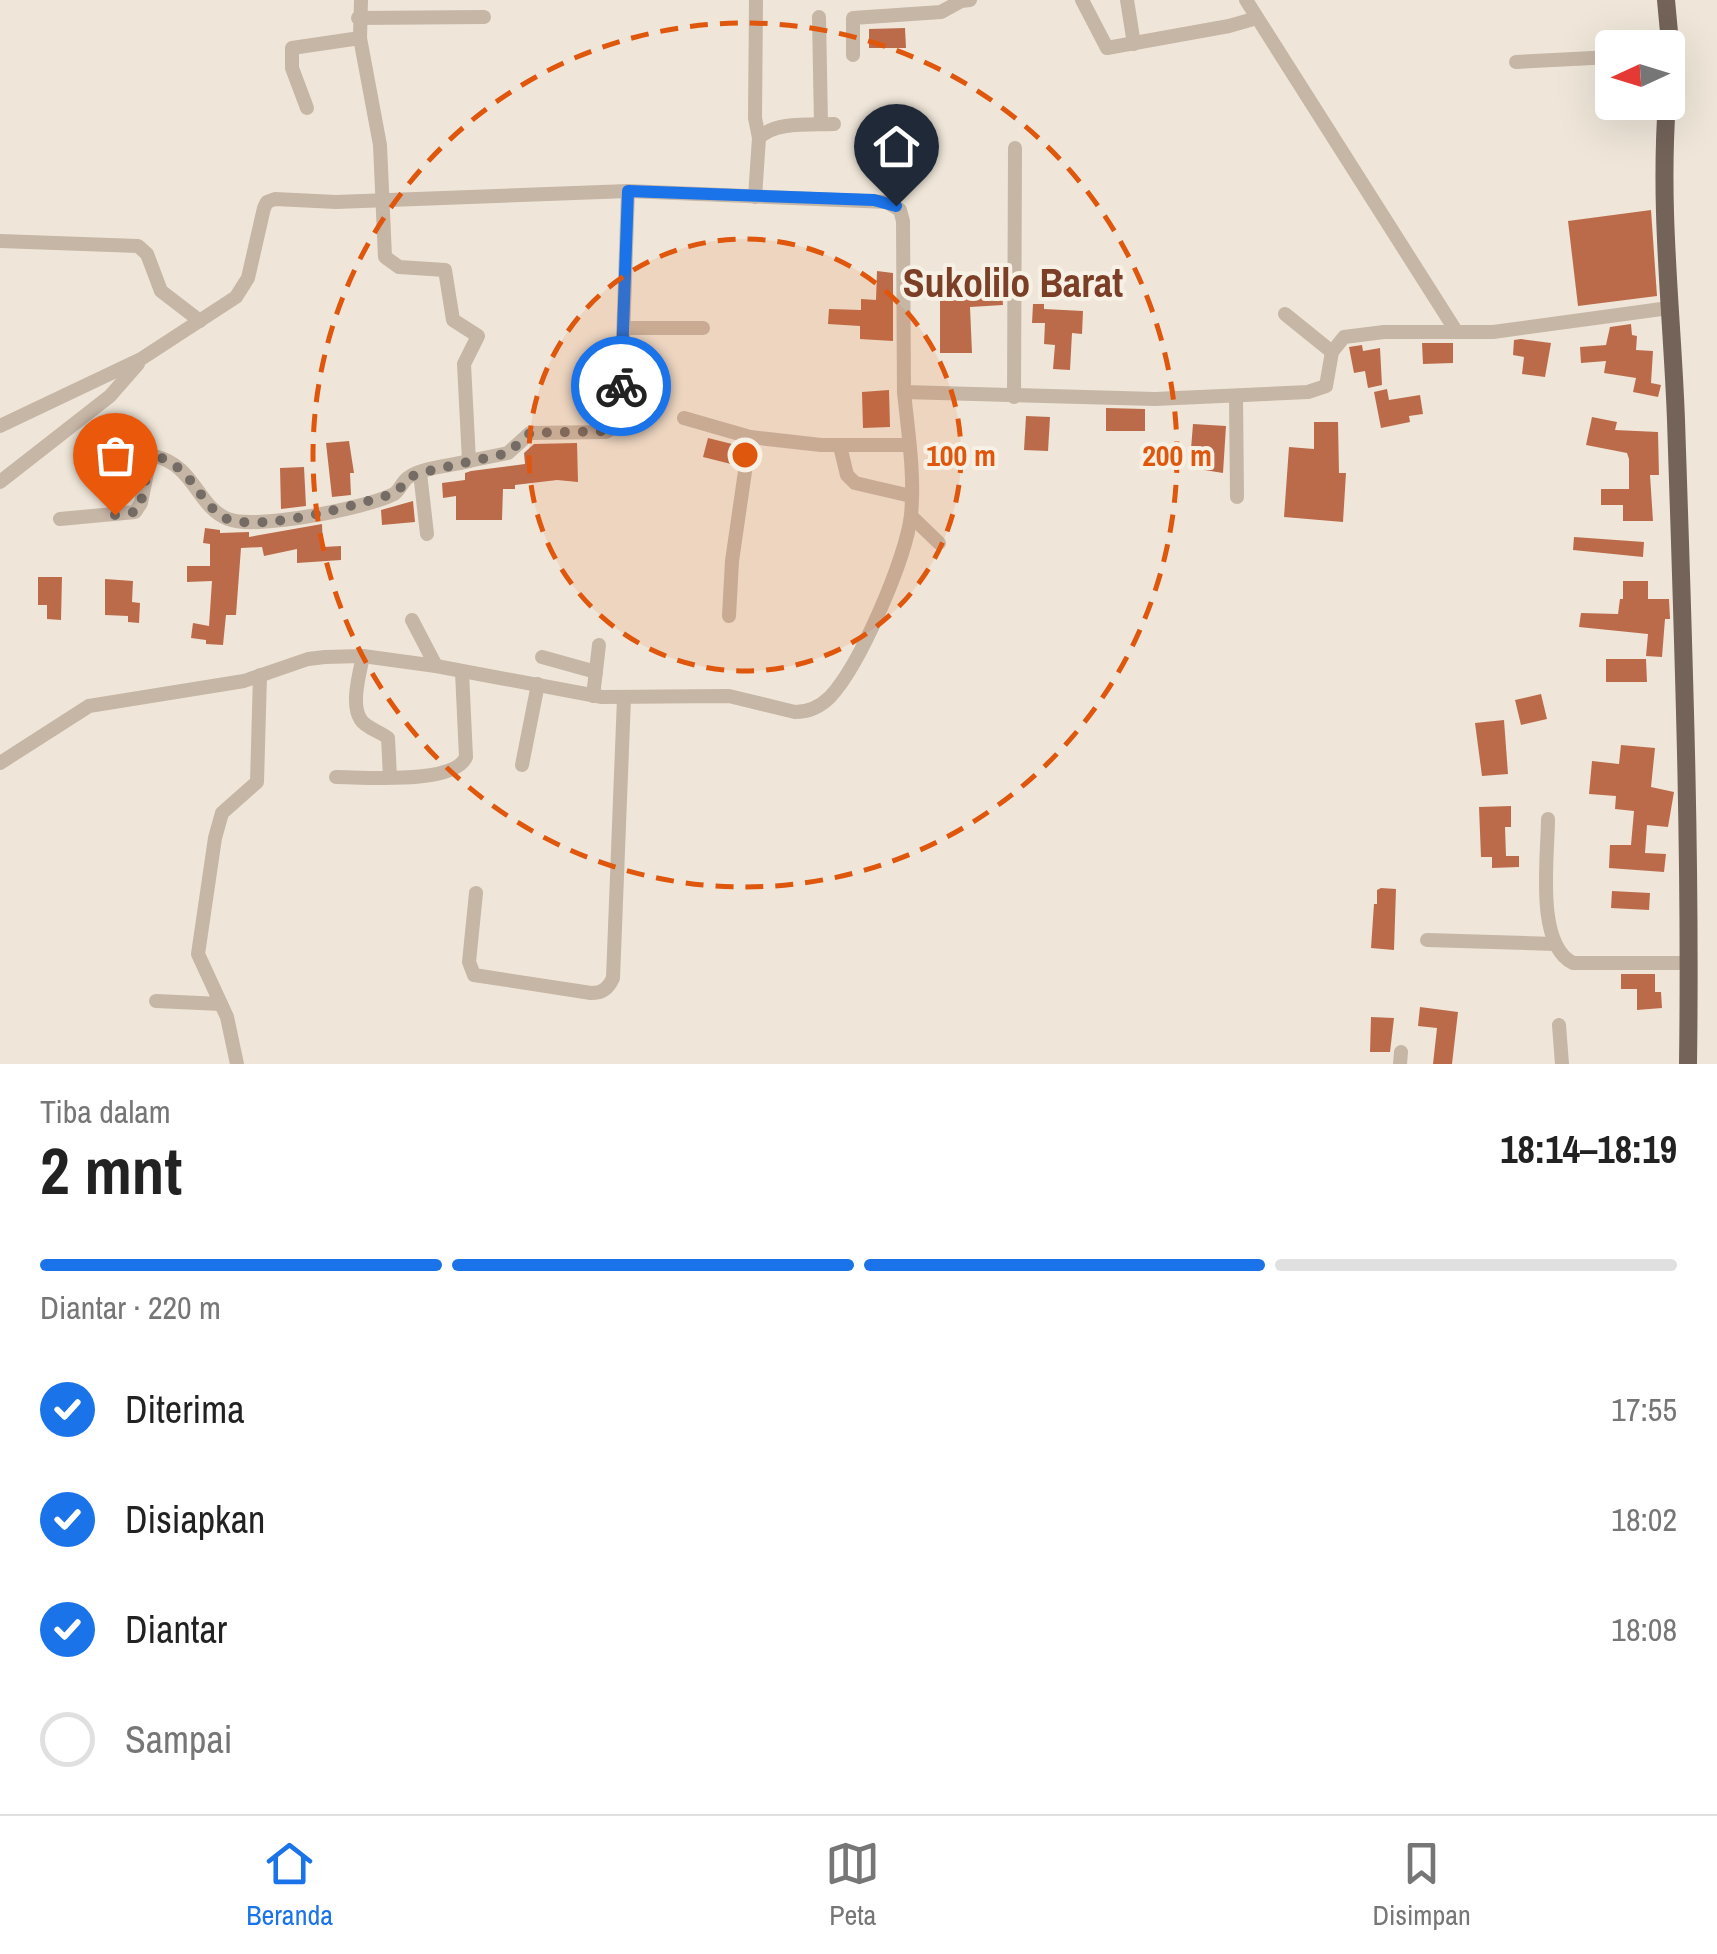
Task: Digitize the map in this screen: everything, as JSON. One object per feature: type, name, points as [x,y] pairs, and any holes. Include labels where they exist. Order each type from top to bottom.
[{"type":"main road","points":[[1666,0],[1668,30]]},
{"type":"main road","points":[[1666,120],[1662,180],[1682,596],[1688,1064]]},
{"type":"street","points":[[361,0],[360,38],[377,122],[383,252],[388,262],[399,267],[446,271],[453,320],[478,334],[464,364],[469,462]]},
{"type":"street","points":[[754,197],[759,138],[755,118],[756,0]]},
{"type":"street","points":[[854,55],[854,18],[941,12],[962,0],[970,0]]},
{"type":"street","points":[[1082,0],[1105,46],[1134,44],[1257,18]]},
{"type":"street","points":[[1127,0],[1134,44]]},
{"type":"street","points":[[1246,0],[1456,331]]},
{"type":"street","points":[[358,18],[484,17]]},
{"type":"street","points":[[759,138],[762,132],[780,127],[828,124],[819,17]]},
{"type":"street","points":[[307,108],[292,68],[292,48],[360,38]]},
{"type":"street","points":[[1516,62],[1595,58]]},
{"type":"street","points":[[1014,396],[1015,148]]},
{"type":"street","points":[[60,519],[135,512],[141,504],[150,458],[156,456],[180,468],[217,514],[234,522],[296,518],[395,493],[406,479],[420,473],[508,453],[530,433],[612,430],[619,411],[628,191]]},
{"type":"street","points":[[0,426],[142,359],[244,288],[267,202],[628,191],[874,200],[888,202],[900,210],[903,221],[904,392],[911,516],[867,637],[846,675],[816,708],[795,712],[706,694],[593,696],[363,656],[308,659],[260,675],[89,706],[0,763]]},
{"type":"street","points":[[0,241],[138,246],[147,254],[160,291],[200,321]]},
{"type":"street","points":[[904,392],[1155,399],[1308,392],[1324,388],[1329,380],[1332,352],[1340,339],[1523,329],[1668,308]]},
{"type":"street","points":[[1285,314],[1332,352]]},
{"type":"street","points":[[624,328],[703,328]]},
{"type":"street","points":[[0,482],[110,396],[142,359]]},
{"type":"street","points":[[1236,396],[1238,496]]},
{"type":"street","points":[[684,418],[750,437],[840,446],[909,444]]},
{"type":"street","points":[[729,616],[732,561],[750,437]]},
{"type":"street","points":[[840,446],[848,475],[855,483],[911,496]]},
{"type":"street","points":[[420,473],[427,534]]},
{"type":"street","points":[[911,516],[938,543]]},
{"type":"street","points":[[412,620],[436,666]]},
{"type":"street","points":[[593,696],[599,646]]},
{"type":"street","points":[[363,656],[357,693],[359,714],[363,722],[388,738],[390,777]]},
{"type":"street","points":[[542,657],[596,672]]},
{"type":"street","points":[[336,776],[452,772],[463,764],[466,758],[462,672]]},
{"type":"street","points":[[237,1064],[221,1004],[198,954],[222,813],[257,782],[260,675]]},
{"type":"street","points":[[522,766],[538,684]]},
{"type":"street","points":[[476,892],[469,962],[474,974],[590,993],[608,988],[613,978],[624,698]]},
{"type":"street","points":[[1548,820],[1547,911],[1560,954],[1573,963],[1689,963]]},
{"type":"street","points":[[1427,940],[1554,944]]},
{"type":"street","points":[[156,1001],[221,1004]]},
{"type":"street","points":[[1559,1026],[1562,1064]]},
{"type":"building","points":[[905,28],[906,48],[869,48],[869,29]]},
{"type":"building","points":[[1651,210],[1657,296],[1578,306],[1568,221]]},
{"type":"building","points":[[877,271],[893,273],[893,341],[860,339],[860,326],[828,324],[829,309],[861,310],[861,299],[876,300]]},
{"type":"building","points":[[932,278],[977,283],[1001,278],[1003,305],[970,307],[972,353],[940,353],[940,294],[930,293]]},
{"type":"building","points":[[1033,304],[1044,304],[1044,309],[1083,311],[1082,334],[1072,333],[1070,370],[1053,369],[1055,345],[1044,344],[1045,323],[1032,323]]},
{"type":"building","points":[[1631,324],[1632,335],[1637,336],[1636,350],[1653,351],[1651,383],[1661,385],[1658,397],[1633,392],[1636,378],[1604,373],[1606,361],[1581,363],[1580,347],[1606,345],[1610,327]]},
{"type":"building","points":[[1514,340],[1551,343],[1545,377],[1522,374],[1524,357],[1513,355]]},
{"type":"building","points":[[1422,343],[1453,343],[1453,363],[1423,364]]},
{"type":"building","points":[[1362,345],[1363,351],[1380,348],[1382,385],[1368,388],[1365,371],[1354,373],[1349,347]]},
{"type":"building","points":[[1387,389],[1389,400],[1420,395],[1423,414],[1409,416],[1410,422],[1381,428],[1374,392]]},
{"type":"building","points":[[889,390],[890,427],[863,428],[862,392]]},
{"type":"building","points":[[1106,408],[1145,409],[1145,431],[1106,431]]},
{"type":"building","points":[[1026,416],[1050,417],[1048,451],[1024,450]]},
{"type":"building","points":[[1592,417],[1617,422],[1615,430],[1658,432],[1659,475],[1650,475],[1653,521],[1623,521],[1623,505],[1601,505],[1601,489],[1629,489],[1629,459],[1627,453],[1586,445]]},
{"type":"building","points":[[1314,422],[1338,422],[1339,473],[1346,473],[1343,522],[1284,517],[1289,447],[1314,449]]},
{"type":"building","points":[[1193,424],[1226,426],[1223,473],[1198,469],[1201,450],[1191,449]]},
{"type":"building","points":[[708,438],[736,445],[731,464],[703,457]]},
{"type":"building","points":[[349,441],[354,473],[350,473],[351,495],[332,497],[326,443]]},
{"type":"building","points":[[577,443],[578,482],[557,480],[503,489],[502,520],[456,520],[456,496],[443,498],[442,483],[465,480],[465,473],[471,471],[525,464],[524,453],[534,444]]},
{"type":"building","points":[[304,467],[306,506],[281,509],[280,468]]},
{"type":"building","points":[[413,501],[415,522],[382,525],[381,510]]},
{"type":"building","points":[[322,524],[323,547],[341,546],[341,560],[297,563],[297,549],[264,556],[262,547],[241,548],[236,615],[226,615],[223,645],[191,638],[193,623],[209,626],[212,581],[187,582],[187,566],[210,566],[210,544],[203,543],[205,528],[220,533],[249,532],[249,537]]},
{"type":"building","points":[[1574,537],[1644,542],[1643,557],[1573,550]]},
{"type":"building","points":[[38,577],[62,577],[61,620],[47,619],[47,605],[38,605]]},
{"type":"building","points":[[105,579],[133,581],[132,602],[140,603],[139,623],[128,622],[128,616],[105,615]]},
{"type":"building","points":[[1623,581],[1648,581],[1648,599],[1669,599],[1670,619],[1665,619],[1662,657],[1646,656],[1648,634],[1579,627],[1581,613],[1618,614]]},
{"type":"building","points":[[1606,659],[1646,659],[1647,682],[1606,682]]},
{"type":"building","points":[[1541,694],[1547,719],[1521,725],[1515,700]]},
{"type":"building","points":[[1504,720],[1508,774],[1482,776],[1475,723]]},
{"type":"building","points":[[1621,745],[1655,748],[1651,787],[1674,792],[1668,827],[1647,825],[1645,853],[1666,854],[1664,872],[1609,868],[1610,845],[1631,845],[1634,811],[1615,809],[1616,796],[1589,794],[1592,761],[1619,764]]},
{"type":"building","points":[[1511,806],[1511,827],[1505,827],[1506,856],[1519,856],[1519,867],[1492,868],[1492,857],[1481,857],[1479,807]]},
{"type":"building","points":[[1381,888],[1396,889],[1394,950],[1371,948],[1374,904]]},
{"type":"building","points":[[1612,891],[1650,893],[1649,910],[1611,908]]},
{"type":"building","points":[[1621,974],[1655,974],[1655,992],[1661,992],[1662,1008],[1637,1010],[1637,989],[1621,989]]},
{"type":"building","points":[[1420,1007],[1458,1012],[1452,1064],[1433,1064],[1437,1028],[1418,1026]]},
{"type":"building","points":[[1371,1017],[1394,1018],[1390,1052],[1370,1052]]},
{"type":"way so far","points":[[115,515],[135,512],[140,507],[150,458],[156,456],[180,468],[217,514],[234,522],[324,514],[392,494],[406,479],[420,473],[508,453],[530,433],[609,431],[614,428],[619,411],[621,386]]},
{"type":"district","name":"Sukolilo Barat","points":[[1013,282]]},
{"type":"route","points":[[621,386],[628,191],[874,200],[896,206]]}]
